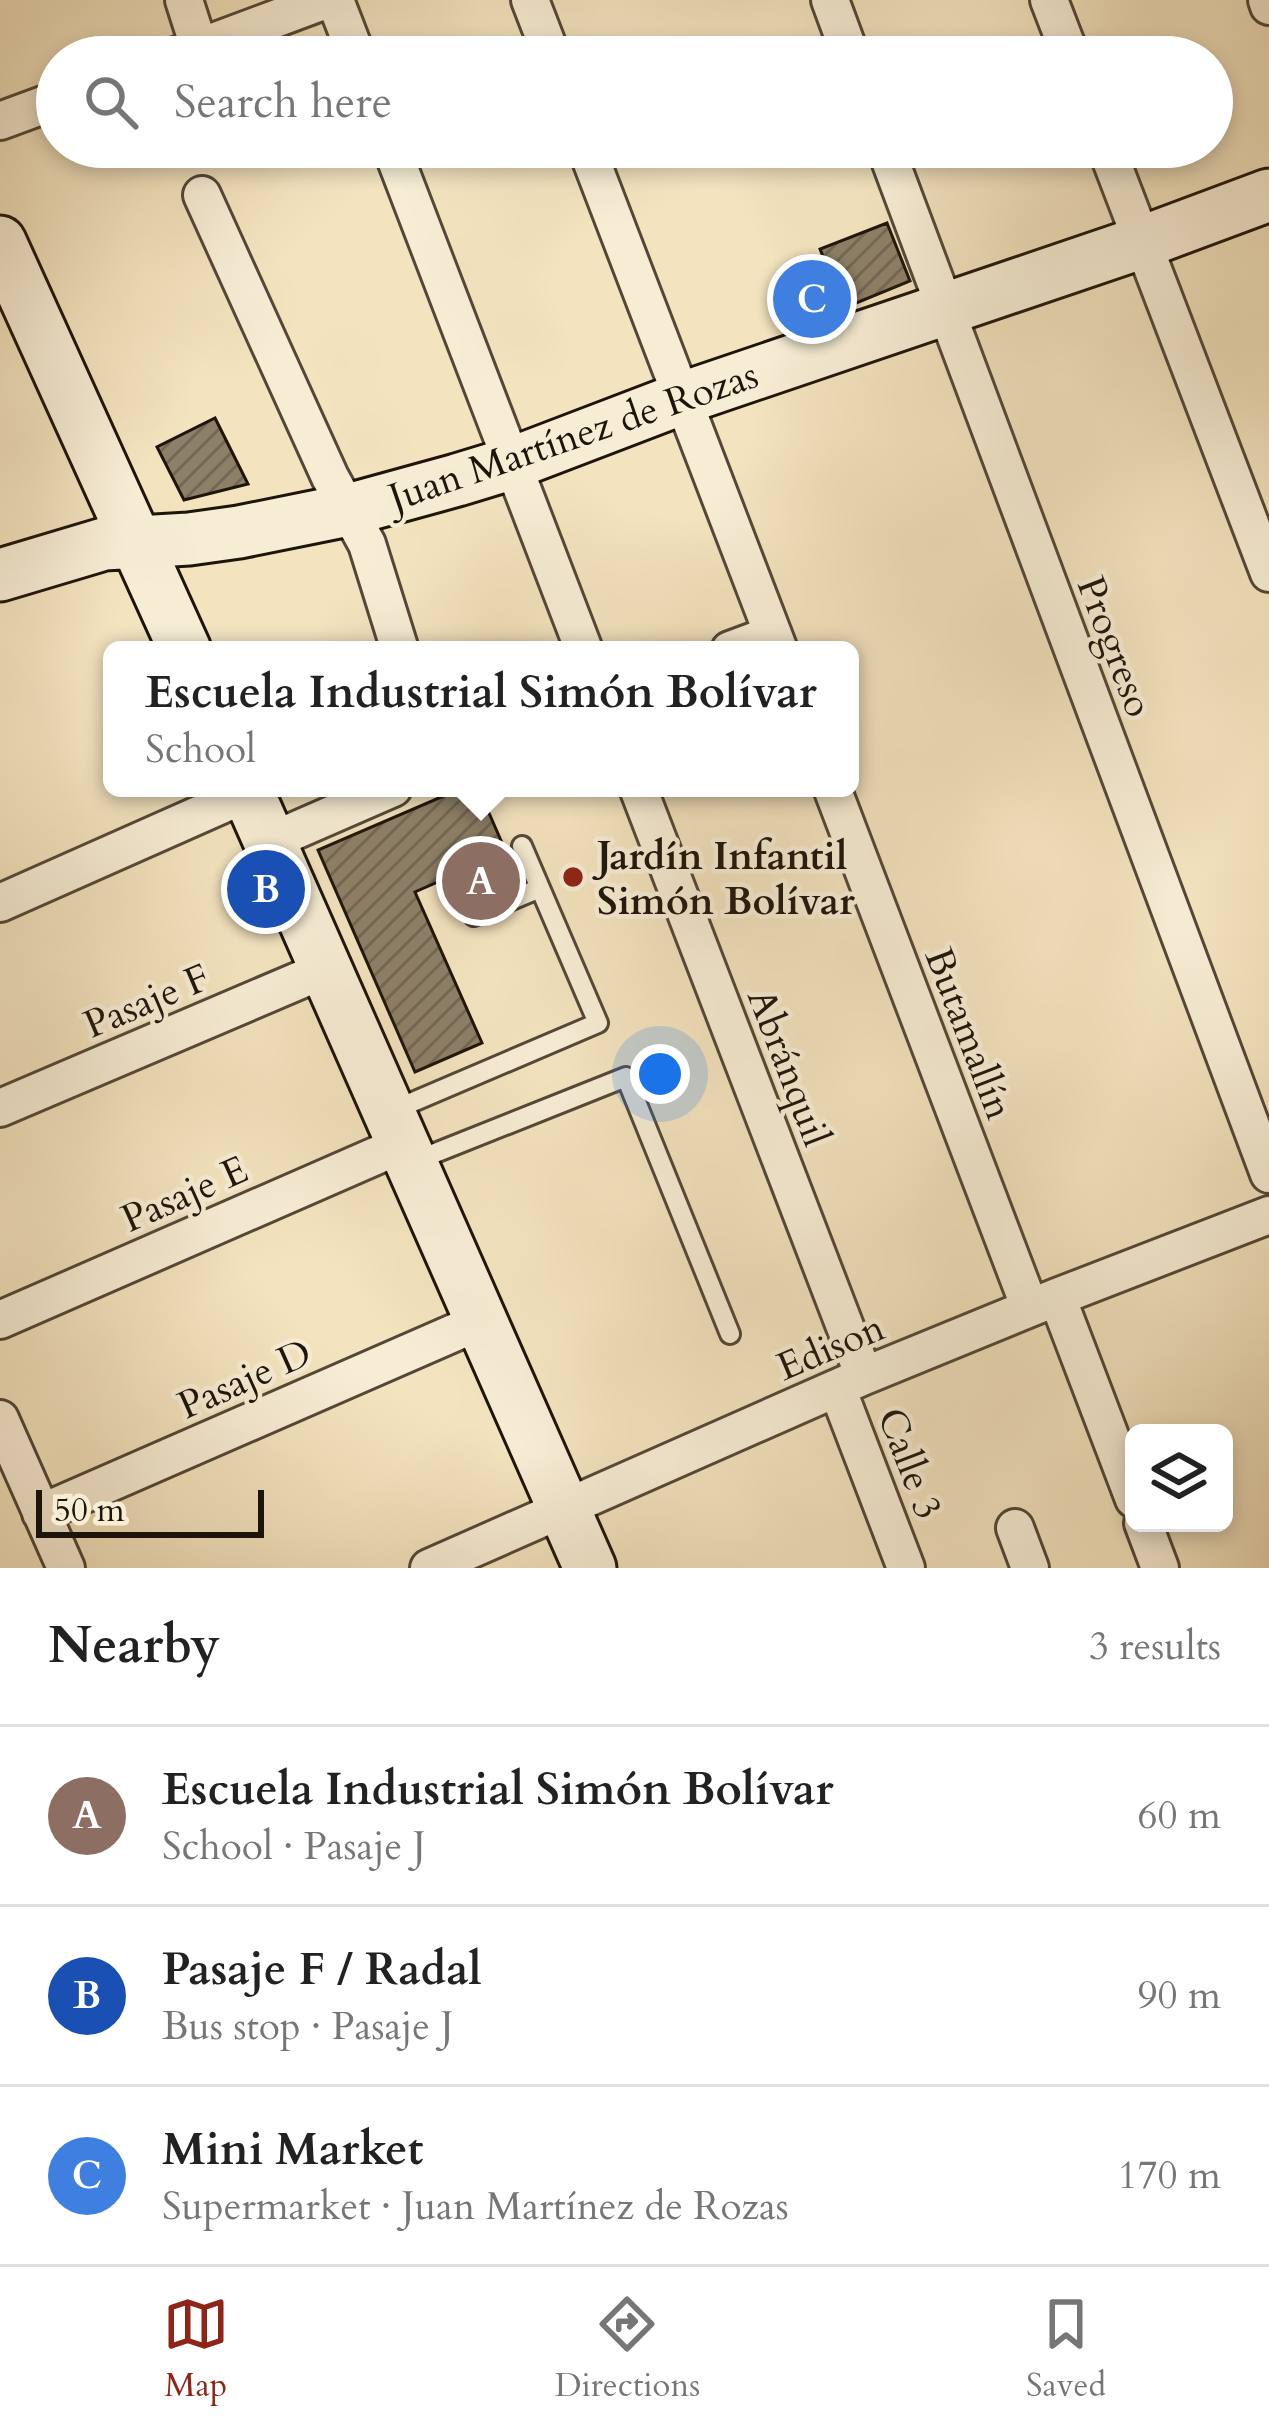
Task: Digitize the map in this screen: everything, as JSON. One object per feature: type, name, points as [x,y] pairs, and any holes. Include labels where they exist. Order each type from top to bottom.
[{"type":"street","points":[[184,0],[185,36]]},
{"type":"street","points":[[230,36],[330,0],[347,36]]},
{"type":"street","points":[[530,0],[544,36]]},
{"type":"street","points":[[830,0],[843,36]]},
{"type":"street","points":[[1049,0],[1063,36]]},
{"type":"street","points":[[0,121],[36,108]]},
{"type":"street","points":[[399,168],[581,641]]},
{"type":"street","points":[[594,168],[776,641]]},
{"type":"street","name":"Progreso","points":[[893,168],[1269,1174]]},
{"type":"street","points":[[1114,168],[1255,492],[1269,573]]},
{"type":"street","name":"Juan Martínez de Rozas","points":[[0,575],[104,544],[239,532],[348,510],[513,463],[682,398],[1143,242],[1269,194]]},
{"type":"street","points":[[202,195],[330,477],[367,544],[397,641]]},
{"type":"street","points":[[0,242],[181,641]]},
{"type":"street","points":[[0,903],[232,797]]},
{"type":"street","points":[[250,797],[590,1568]]},
{"type":"street","points":[[269,842],[372,797]]},
{"type":"street","name":"Abránquil","points":[[641,797],[851,1382]]},
{"type":"street","name":"Butamallín","points":[[836,797],[1044,1302],[1125,1479]]},
{"type":"street","name":"Pasaje F","points":[[0,1108],[326,969]]},
{"type":"street","name":"Pasaje E","points":[[0,1320],[401,1140]]},
{"type":"street","name":"Edison","points":[[429,1568],[851,1382],[1269,1215]]},
{"type":"street","name":"Pasaje D","points":[[41,1513],[481,1321]]},
{"type":"street","name":"Calle 3","points":[[851,1382],[906,1568]]},
{"type":"street","points":[[0,1419],[66,1568]]},
{"type":"street","points":[[1015,1528],[1030,1568]]},
{"type":"street","points":[[1146,1532],[1160,1568]]},
{"type":"lane","points":[[401,1140],[598,1023],[522,846]]},
{"type":"lane","points":[[473,916],[540,888]]},
{"type":"lane","points":[[401,1140],[626,1077],[730,1334]]},
{"type":"building","points":[[887,223],[910,281],[844,308],[820,249]]},
{"type":"building","points":[[829,271],[844,308],[796,327],[781,290]]},
{"type":"building","points":[[215,418],[248,484],[184,500],[157,447]]},
{"type":"building","points":[[441,797],[482,797],[506,852],[415,892],[482,1043],[415,1072],[318,850]]},
{"type":"place","name":"Mini Market","points":[[812,299]]},
{"type":"place","name":"Jardín Infantil Simón Bolívar","points":[[573,877]]},
{"type":"place","name":"Escuela Industrial Simón Bolívar","points":[[481,881]]},
{"type":"place","name":"Pasaje F / Radal","points":[[266,889]]}]
